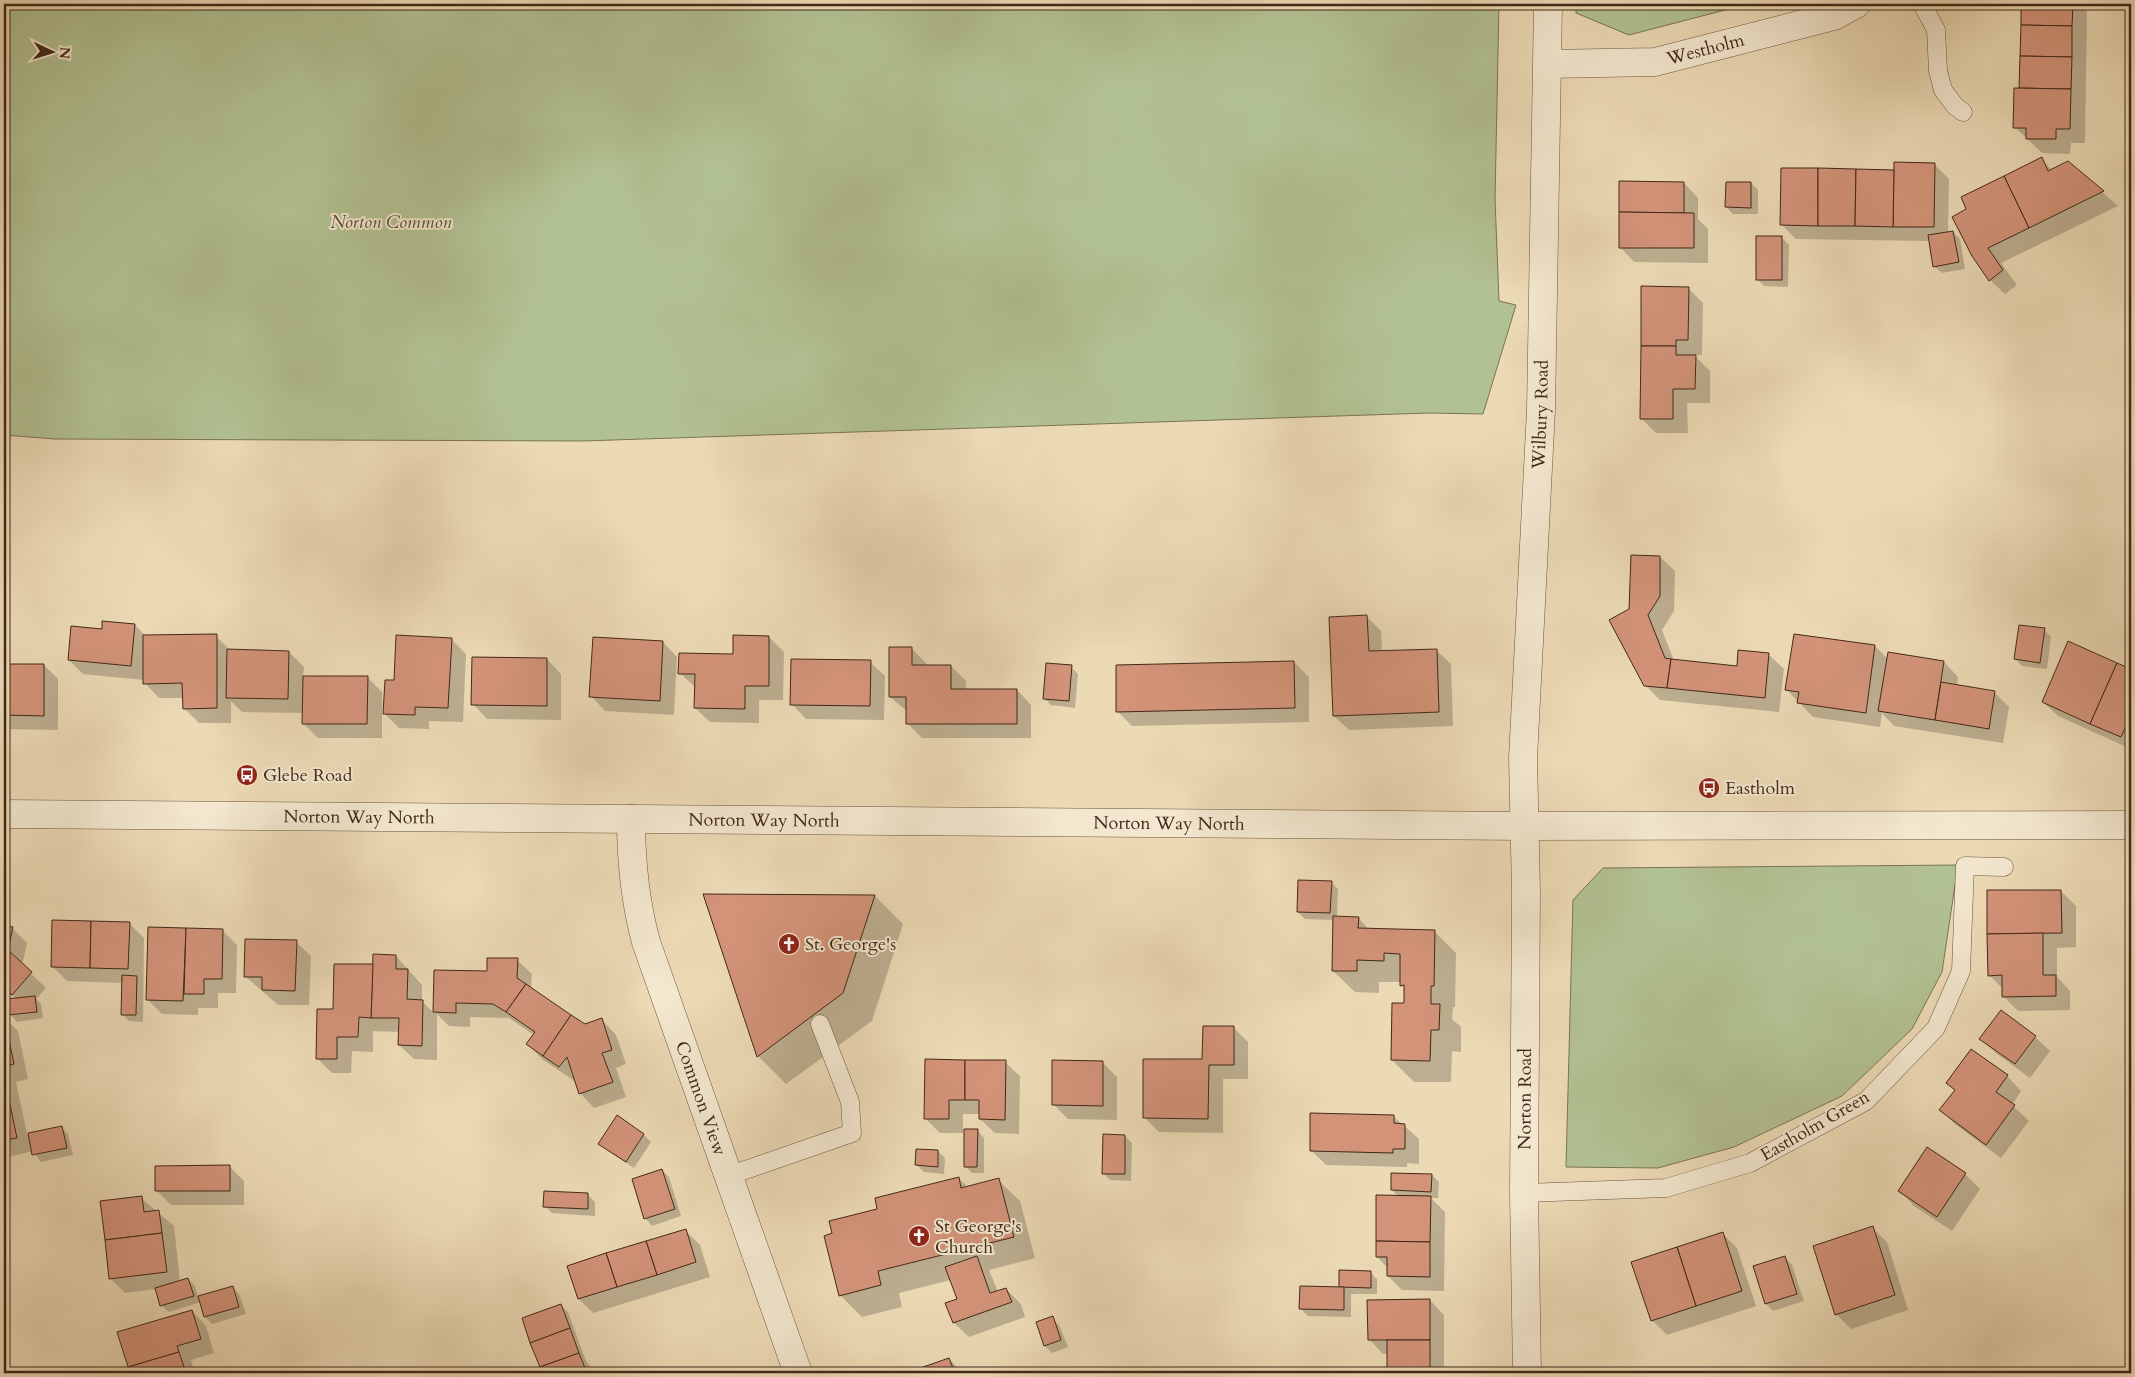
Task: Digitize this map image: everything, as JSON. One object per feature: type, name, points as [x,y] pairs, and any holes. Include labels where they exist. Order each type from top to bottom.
[{"type":"street","name":"Wilbury Road","points":[[1524,826],[1524,739],[1541,410],[1548,4]]},
{"type":"street","name":"Westholm","points":[[1548,64],[1655,62],[1834,16],[1856,4]]},
{"type":"street","name":"Norton Way North","points":[[4,814],[1524,826]]},
{"type":"street","name":"Common View","points":[[631,818],[631,856],[640,920],[798,1373]]},
{"type":"street","points":[[1524,826],[2131,825]]},
{"type":"street","name":"Norton Road","points":[[1524,826],[1526,892],[1524,1193],[1527,1373]]},
{"type":"lane","points":[[1922,4],[1936,30],[1938,72],[1943,90],[1955,106],[1963,112]]},
{"type":"lane","name":"Eastholm Green","points":[[1524,1193],[1666,1188],[1750,1164],[1866,1102],[1936,1028],[1962,971],[1965,866],[2004,867]]},
{"type":"lane","points":[[728,1176],[852,1133],[850,1102],[820,1024]]},
{"type":"green space","name":"Norton Common","points":[[4,4],[1499,4],[1495,199],[1499,301],[1516,305],[1483,414],[1429,413],[583,441],[55,439],[4,435]]},
{"type":"green space","points":[[1576,4],[1748,4],[1629,35],[1576,13]]},
{"type":"green space","points":[[1958,865],[1942,972],[1912,1029],[1842,1096],[1734,1147],[1658,1168],[1566,1167],[1573,900],[1603,868]]},
{"type":"building","points":[[2021,4],[2073,4],[2072,26],[2021,25]]},
{"type":"building","points":[[2021,25],[2072,26],[2072,57],[2020,56]]},
{"type":"building","points":[[2020,56],[2072,57],[2071,89],[2019,88]]},
{"type":"building","points":[[2014,88],[2071,89],[2070,129],[2056,129],[2056,139],[2026,139],[2026,128],[2013,128]]},
{"type":"building","points":[[2042,157],[2048,171],[2068,161],[2104,191],[2029,228],[2004,176]]},
{"type":"building","points":[[1894,162],[1935,163],[1934,227],[1893,227]]},
{"type":"building","points":[[1781,168],[1818,168],[1818,226],[1780,225]]},
{"type":"building","points":[[1818,168],[1856,169],[1855,226],[1818,226]]},
{"type":"building","points":[[1856,169],[1894,170],[1893,227],[1855,226]]},
{"type":"building","points":[[2004,176],[2029,228],[1988,248],[2003,270],[1989,281],[1972,256],[1952,217],[1966,209],[1961,197]]},
{"type":"building","points":[[1619,181],[1684,182],[1684,213],[1619,212]]},
{"type":"building","points":[[1726,182],[1751,182],[1751,208],[1725,207]]},
{"type":"building","points":[[1619,212],[1694,213],[1694,248],[1619,248]]},
{"type":"building","points":[[1953,231],[1959,262],[1933,267],[1928,235]]},
{"type":"building","points":[[1756,236],[1782,236],[1782,280],[1756,280]]},
{"type":"building","points":[[1641,286],[1689,287],[1688,340],[1676,340],[1676,346],[1641,346]]},
{"type":"building","points":[[1641,346],[1676,346],[1676,355],[1696,355],[1695,389],[1673,389],[1673,419],[1640,419]]},
{"type":"building","points":[[1631,555],[1660,556],[1660,596],[1648,615],[1665,658],[1671,659],[1667,688],[1644,686],[1609,620],[1629,609]]},
{"type":"building","points":[[1367,615],[1369,651],[1437,649],[1439,712],[1333,716],[1329,617]]},
{"type":"building","points":[[102,621],[135,624],[131,666],[68,660],[71,626],[102,629]]},
{"type":"building","points":[[2019,625],[2045,628],[2040,663],[2014,659]]},
{"type":"building","points":[[217,634],[217,708],[183,709],[182,683],[143,684],[143,635]]},
{"type":"building","points":[[1794,634],[1875,645],[1866,713],[1797,703],[1799,692],[1785,690]]},
{"type":"building","points":[[396,635],[452,638],[448,708],[415,707],[415,715],[383,714],[385,680],[394,680]]},
{"type":"building","points":[[733,635],[769,636],[769,686],[745,686],[745,709],[694,708],[695,674],[678,674],[679,653],[733,654]]},
{"type":"building","points":[[593,637],[663,641],[660,701],[589,697]]},
{"type":"building","points":[[2068,641],[2117,663],[2090,724],[2042,702]]},
{"type":"building","points":[[889,647],[912,647],[912,665],[951,665],[951,689],[1017,689],[1017,724],[906,724],[906,697],[889,697]]},
{"type":"building","points":[[227,649],[289,651],[288,699],[226,698]]},
{"type":"building","points":[[1738,650],[1769,653],[1765,698],[1667,688],[1671,659],[1737,666]]},
{"type":"building","points":[[1888,652],[1944,661],[1935,720],[1878,711]]},
{"type":"building","points":[[472,657],[547,658],[547,706],[471,705]]},
{"type":"building","points":[[791,659],[871,660],[870,706],[790,705]]},
{"type":"building","points":[[1294,661],[1295,708],[1116,712],[1116,665]]},
{"type":"building","points":[[1046,663],[1072,665],[1069,701],[1043,699]]},
{"type":"building","points":[[2117,663],[2131,669],[2131,688],[2127,698],[2131,699],[2131,731],[2125,728],[2121,737],[2090,724]]},
{"type":"building","points":[[4,664],[44,664],[44,716],[4,715]]},
{"type":"building","points":[[303,676],[368,676],[367,724],[302,724]]},
{"type":"building","points":[[1941,682],[1995,691],[1989,729],[1935,720]]},
{"type":"building","points":[[1298,880],[1332,881],[1330,913],[1297,912]]},
{"type":"building","points":[[1987,890],[2061,890],[2062,933],[1987,934]]},
{"type":"building","name":"St. George's","points":[[703,894],[875,895],[843,993],[757,1057]]},
{"type":"building","points":[[1333,916],[1359,917],[1358,928],[1435,930],[1434,986],[1431,986],[1431,1004],[1440,1004],[1439,1030],[1431,1030],[1430,1061],[1391,1060],[1392,1003],[1404,1003],[1404,985],[1400,986],[1400,954],[1384,953],[1384,961],[1357,960],[1357,971],[1332,971]]},
{"type":"building","points":[[52,920],[91,921],[90,968],[51,967]]},
{"type":"building","points":[[91,921],[130,922],[128,969],[90,968]]},
{"type":"building","points":[[4,925],[13,927],[8,950],[32,972],[12,995],[4,988]]},
{"type":"building","points":[[148,927],[186,928],[183,1001],[146,1000]]},
{"type":"building","points":[[186,928],[223,929],[222,979],[204,979],[204,994],[184,994]]},
{"type":"building","points":[[2043,933],[2043,975],[2056,975],[2056,996],[2002,997],[2002,975],[1988,976],[1987,934]]},
{"type":"building","points":[[245,939],[297,940],[295,991],[262,990],[262,977],[244,977]]},
{"type":"building","points":[[373,954],[396,955],[396,969],[408,969],[407,999],[423,1000],[422,1046],[398,1045],[399,1018],[371,1018]]},
{"type":"building","points":[[487,958],[518,958],[517,978],[526,984],[506,1012],[493,1004],[456,1003],[456,1013],[433,1012],[434,970],[487,971]]},
{"type":"building","points":[[334,964],[373,964],[371,1018],[359,1017],[358,1037],[337,1037],[337,1059],[316,1059],[317,1009],[333,1009]]},
{"type":"building","points":[[122,975],[137,976],[136,1015],[121,1015]]},
{"type":"building","points":[[526,984],[571,1015],[543,1056],[526,1044],[535,1032],[506,1012]]},
{"type":"building","points":[[35,996],[37,1012],[8,1015],[6,999]]},
{"type":"building","points":[[2001,1010],[2036,1036],[2015,1064],[1979,1039]]},
{"type":"building","points":[[571,1015],[585,1024],[602,1018],[612,1050],[602,1053],[613,1082],[579,1094],[567,1057],[559,1067],[543,1056]]},
{"type":"building","points":[[4,1016],[14,1064],[4,1067]]},
{"type":"building","points":[[1203,1026],[1234,1026],[1234,1065],[1209,1065],[1208,1119],[1143,1118],[1143,1059],[1202,1059]]},
{"type":"building","points":[[1971,1049],[2008,1075],[1996,1092],[2015,1105],[1986,1145],[1939,1110],[1955,1090],[1946,1083]]},
{"type":"building","points":[[925,1059],[965,1060],[965,1100],[949,1100],[949,1119],[924,1119]]},
{"type":"building","points":[[965,1060],[1006,1060],[1005,1120],[979,1119],[979,1100],[965,1100]]},
{"type":"building","points":[[1052,1060],[1103,1061],[1103,1106],[1052,1105]]},
{"type":"building","points":[[4,1076],[17,1138],[4,1140]]},
{"type":"building","points":[[1310,1113],[1394,1115],[1394,1123],[1405,1124],[1405,1149],[1393,1149],[1393,1153],[1310,1151]]},
{"type":"building","points":[[617,1115],[644,1134],[626,1162],[598,1144]]},
{"type":"building","points":[[62,1126],[67,1148],[32,1155],[28,1133]]},
{"type":"building","points":[[964,1129],[978,1129],[977,1167],[964,1167]]},
{"type":"building","points":[[1103,1134],[1125,1135],[1125,1174],[1102,1174]]},
{"type":"building","points":[[1927,1147],[1966,1173],[1937,1217],[1898,1191]]},
{"type":"building","points":[[916,1149],[938,1150],[938,1167],[915,1165]]},
{"type":"building","points":[[230,1165],[230,1191],[155,1191],[155,1166]]},
{"type":"building","points":[[662,1169],[675,1209],[644,1219],[632,1179]]},
{"type":"building","points":[[1391,1173],[1432,1174],[1431,1192],[1391,1190]]},
{"type":"building","name":"St George's Church","points":[[959,1177],[961,1188],[999,1178],[1014,1237],[878,1271],[881,1285],[839,1296],[824,1236],[832,1233],[829,1221],[877,1209],[875,1198]]},
{"type":"building","points":[[544,1191],[588,1193],[588,1209],[543,1207]]},
{"type":"building","points":[[1376,1195],[1431,1196],[1430,1242],[1376,1241]]},
{"type":"building","points":[[142,1196],[144,1212],[159,1210],[162,1233],[105,1240],[100,1201]]},
{"type":"building","points":[[1873,1226],[1895,1295],[1835,1315],[1813,1246]]},
{"type":"building","points":[[686,1229],[696,1262],[657,1275],[646,1241]]},
{"type":"building","points":[[1723,1232],[1742,1291],[1696,1306],[1677,1247]]},
{"type":"building","points":[[162,1233],[167,1272],[109,1279],[105,1240]]},
{"type":"building","points":[[646,1241],[657,1275],[617,1287],[606,1253]]},
{"type":"building","points":[[1376,1241],[1430,1242],[1430,1277],[1387,1276],[1387,1257],[1376,1257]]},
{"type":"building","points":[[1677,1247],[1696,1306],[1651,1321],[1631,1262]]},
{"type":"building","points":[[606,1253],[617,1287],[578,1299],[567,1266]]},
{"type":"building","points":[[977,1256],[990,1293],[1006,1288],[1012,1302],[953,1323],[945,1303],[957,1299],[945,1267]]},
{"type":"building","points":[[1785,1256],[1797,1294],[1765,1304],[1753,1266]]},
{"type":"building","points":[[1339,1270],[1371,1271],[1371,1288],[1339,1287]]},
{"type":"building","points":[[188,1278],[194,1296],[160,1306],[155,1288]]},
{"type":"building","points":[[233,1286],[239,1307],[204,1317],[198,1296]]},
{"type":"building","points":[[1300,1286],[1344,1287],[1344,1310],[1299,1309]]},
{"type":"building","points":[[1430,1299],[1430,1340],[1368,1340],[1367,1300]]},
{"type":"building","points":[[561,1304],[570,1328],[530,1343],[522,1318]]},
{"type":"building","points":[[192,1310],[201,1339],[177,1346],[179,1352],[128,1367],[117,1332]]},
{"type":"building","points":[[1053,1316],[1061,1340],[1044,1346],[1036,1322]]},
{"type":"building","points":[[570,1328],[579,1353],[540,1367],[530,1343]]},
{"type":"building","points":[[1387,1340],[1430,1340],[1430,1373],[1387,1373]]},
{"type":"building","points":[[179,1352],[186,1373],[129,1373],[128,1367]]},
{"type":"building","points":[[579,1353],[587,1373],[524,1373],[540,1367]]},
{"type":"building","points":[[949,1358],[955,1373],[906,1373]]},
{"type":"place","name":"Glebe Road","points":[[247,775]]},
{"type":"place","name":"Eastholm","points":[[1709,788]]},
{"type":"place","name":"St. George's","points":[[789,944]]},
{"type":"place","name":"St George's Church","points":[[919,1236]]}]
